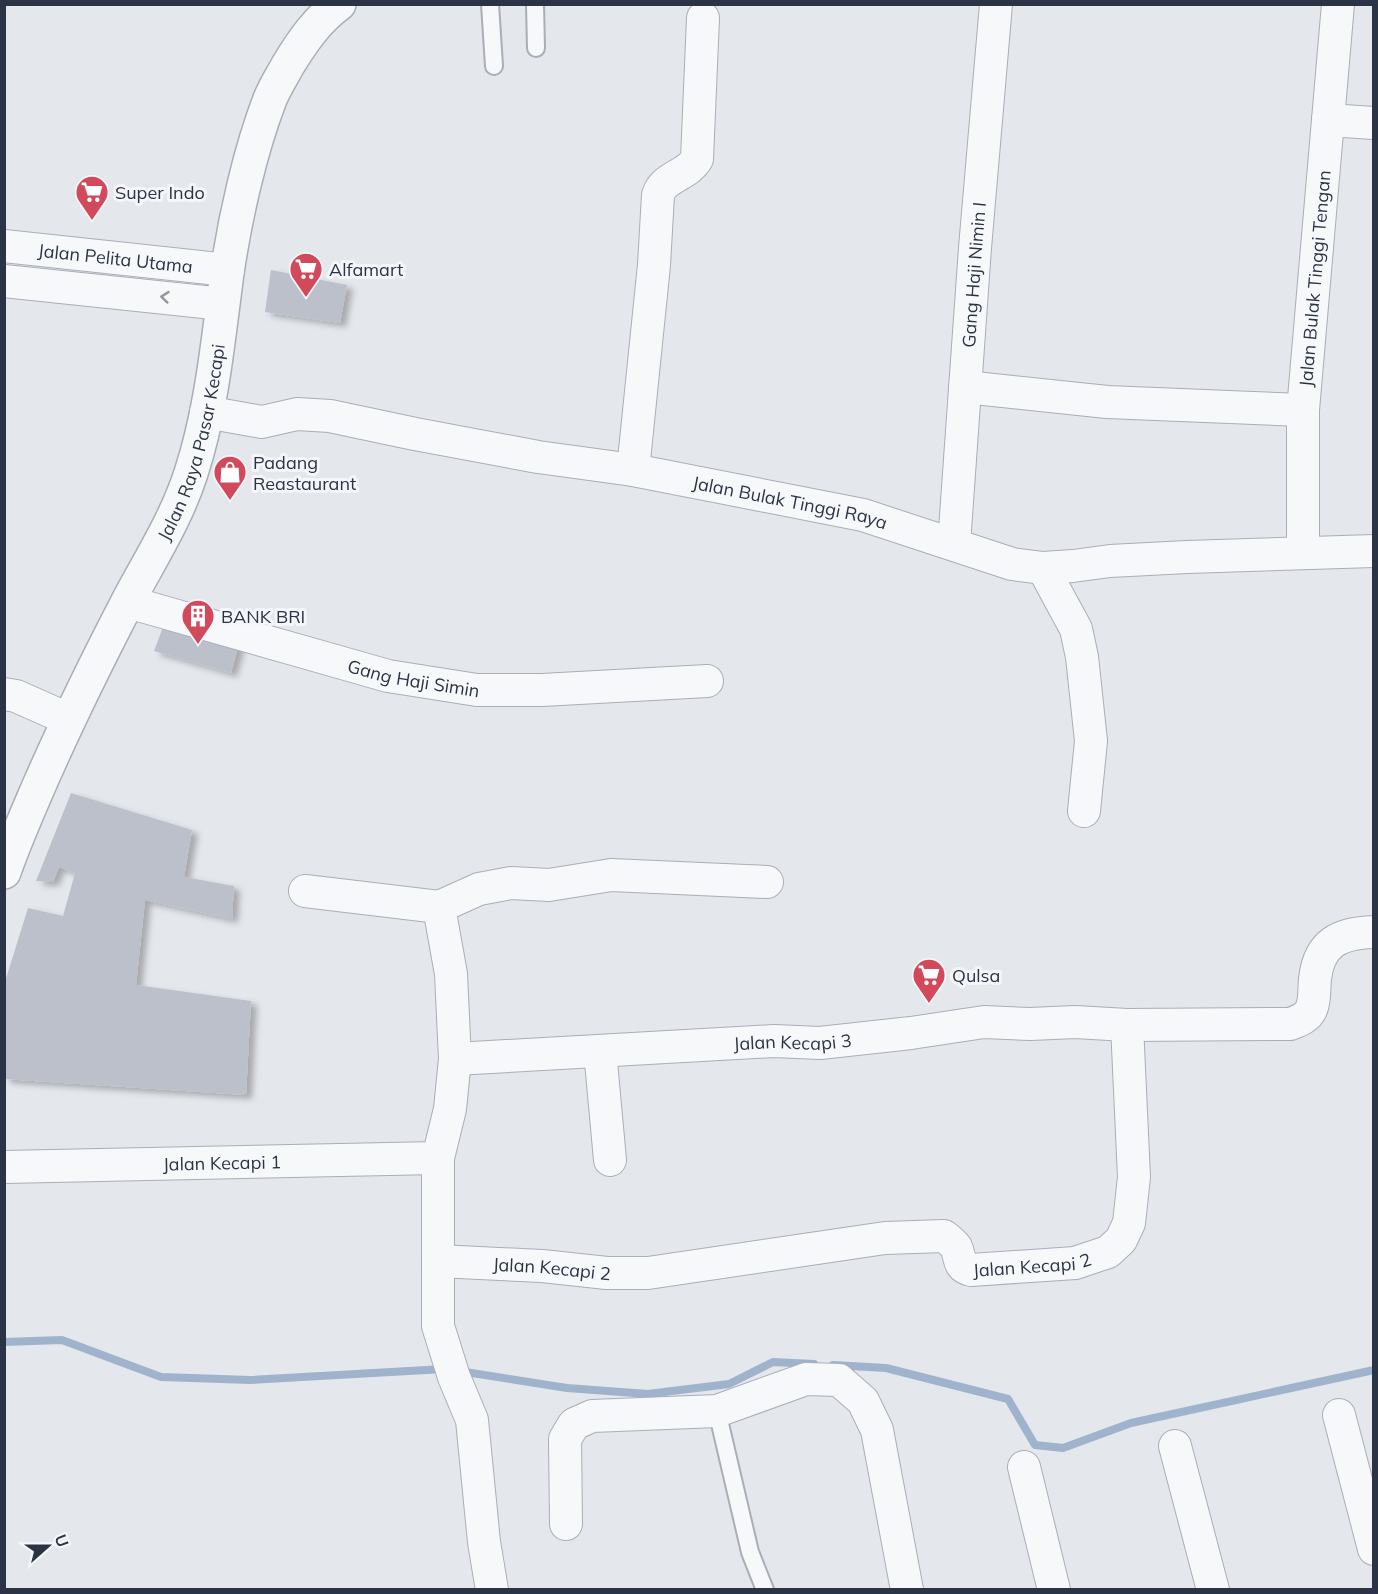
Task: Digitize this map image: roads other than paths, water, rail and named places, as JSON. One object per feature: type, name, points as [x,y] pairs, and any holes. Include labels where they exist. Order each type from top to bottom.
[{"type":"street","name":"Jalan Raya Pasar Kecapi","points":[[4,872],[68,719],[176,512],[192,473],[206,412],[228,270],[250,159],[271,97],[299,46],[324,15],[339,4]]},
{"type":"street","name":"Gang Haji Nimin I","points":[[954,544],[984,129],[996,4]]},
{"type":"street","name":"Jalan Bulak Tinggi Tengan","points":[[1303,552],[1303,410],[1338,4]]},
{"type":"street","points":[[633,470],[654,265],[658,195],[661,187],[692,167],[698,159],[703,18]]},
{"type":"street","points":[[1328,120],[1374,123]]},
{"type":"street","name":"Jalan Pelita Utama","points":[[4,246],[228,270]]},
{"type":"street","points":[[4,281],[223,303]]},
{"type":"street","points":[[965,387],[1107,402],[1303,410]]},
{"type":"street","name":"Jalan Bulak Tinggi Raya","points":[[206,412],[262,422],[297,414],[330,416],[527,455],[633,470],[863,515],[1011,564],[1042,568],[1121,560],[1374,551]]},
{"type":"street","points":[[1042,568],[1072,621],[1082,657],[1091,741],[1084,811]]},
{"type":"street","name":"Gang Haji Simin","points":[[128,602],[388,676],[477,690],[542,690],[707,681]]},
{"type":"street","points":[[4,694],[16,696],[68,719]]},
{"type":"street","points":[[305,891],[439,907],[479,889],[511,883],[549,885],[611,875],[767,882]]},
{"type":"street","points":[[439,907],[451,974],[455,1059],[450,1109],[438,1158],[438,1326],[451,1369],[472,1420],[484,1542],[492,1590]]},
{"type":"street","points":[[1127,1025],[1290,1024],[1299,1021],[1312,1007],[1317,966],[1322,951],[1330,943],[1339,939],[1374,932]]},
{"type":"street","name":"Jalan Kecapi 3","points":[[455,1059],[774,1041],[820,1043],[984,1022],[1030,1024],[1075,1022],[1127,1025]]},
{"type":"street","name":"Jalan Kecapi 2","points":[[438,1261],[542,1266],[606,1273],[648,1273],[885,1238],[945,1236],[956,1248],[960,1263],[965,1269],[1076,1263],[1108,1252],[1121,1240],[1129,1223],[1134,1177],[1127,1025]]},
{"type":"street","points":[[600,1051],[610,1160]]},
{"type":"street","name":"Jalan Kecapi 1","points":[[4,1167],[438,1158]]},
{"type":"street","points":[[566,1524],[565,1439],[574,1424],[592,1416],[717,1411],[806,1379],[839,1380],[863,1401],[877,1430],[907,1590]]},
{"type":"street","points":[[1338,1415],[1374,1549]]},
{"type":"street","points":[[1175,1446],[1213,1590]]},
{"type":"street","points":[[1024,1467],[1054,1590]]},
{"type":"lane","points":[[490,4],[494,66]]},
{"type":"lane","points":[[536,4],[536,48]]},
{"type":"lane","points":[[717,1411],[750,1552],[765,1590]]},
{"type":"waterway","points":[[4,1342],[62,1340],[161,1377],[250,1380],[444,1369]]},
{"type":"waterway","points":[[459,1371],[567,1388],[648,1394],[729,1384],[773,1362],[814,1364]]},
{"type":"waterway","points":[[833,1365],[886,1368],[1008,1399],[1035,1445],[1063,1448],[1131,1423],[1374,1370]]},
{"type":"place","name":"Super Indo","points":[[92,221]]},
{"type":"place","name":"Alfamart","points":[[306,298]]},
{"type":"place","name":"Padang Reastaurant","points":[[230,501]]},
{"type":"place","name":"BANK BRI","points":[[198,645]]},
{"type":"place","name":"Qulsa","points":[[929,1004]]}]
